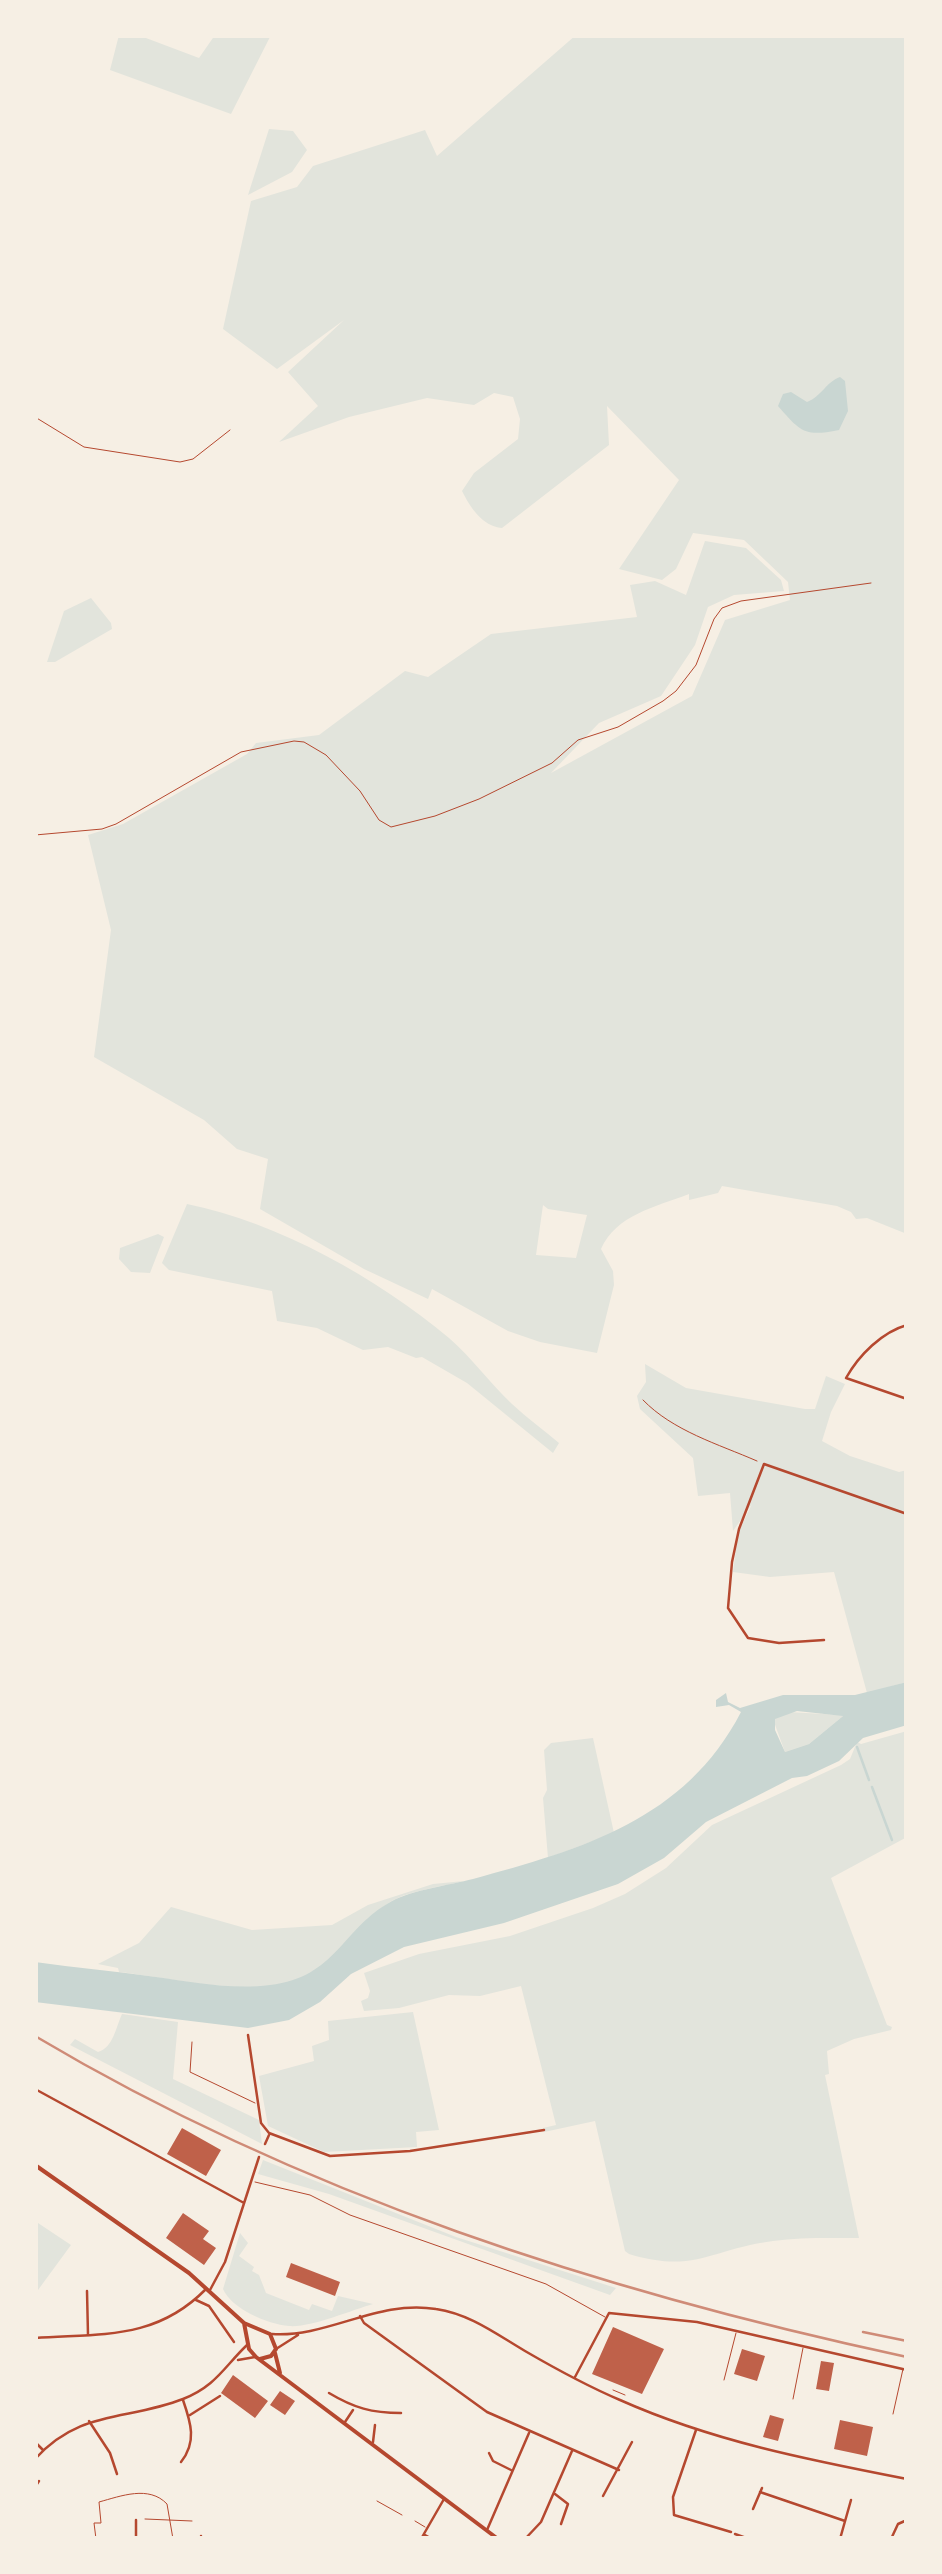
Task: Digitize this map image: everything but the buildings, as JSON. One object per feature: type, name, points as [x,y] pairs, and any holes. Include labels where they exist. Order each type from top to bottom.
[{"type":"main road","points":[[35,2164],[208,2290],[244,2323],[268,2333],[282,2377]]},
{"type":"main road","points":[[244,2323],[248,2342],[258,2358],[498,2539]]},
{"type":"main road","points":[[248,2342],[254,2334],[268,2333]]},
{"type":"main road","points":[[258,2358],[275,2351]]},
{"type":"street","points":[[907,1325],[860,1355],[846,1378],[907,1400]]},
{"type":"street","points":[[824,1640],[779,1642],[748,1638],[728,1608],[739,1529],[764,1464],[907,1514]]},
{"type":"street","points":[[248,2035],[261,2123],[270,2134],[330,2156],[423,2150],[544,2130]]},
{"type":"street","points":[[35,2089],[244,2203]]},
{"type":"street","points":[[265,2144],[270,2134]]},
{"type":"street","points":[[36,2337],[136,2330],[175,2313],[208,2290],[226,2262],[259,2157]]},
{"type":"street","points":[[88,2292],[88,2336]]},
{"type":"street","points":[[195,2300],[209,2306],[234,2342]]},
{"type":"street","points":[[268,2333],[299,2334],[360,2316],[410,2307],[456,2313],[574,2378],[696,2430],[790,2456],[907,2478]]},
{"type":"street","points":[[574,2378],[607,2315],[697,2322],[905,2370]]},
{"type":"street","points":[[360,2316],[364,2324],[487,2412],[619,2470]]},
{"type":"street","points":[[275,2351],[299,2334]]},
{"type":"street","points":[[234,2363],[248,2342]]},
{"type":"street","points":[[35,2459],[72,2428],[183,2399],[240,2358],[258,2358]]},
{"type":"street","points":[[329,2393],[354,2408],[401,2413]]},
{"type":"street","points":[[188,2415],[220,2396]]},
{"type":"street","points":[[182,2462],[192,2447],[183,2399]]},
{"type":"street","points":[[345,2422],[354,2408]]},
{"type":"street","points":[[89,2421],[117,2474]]},
{"type":"street","points":[[372,2442],[376,2425]]},
{"type":"street","points":[[696,2430],[674,2497],[674,2515],[747,2539]]},
{"type":"street","points":[[487,2530],[530,2431]]},
{"type":"street","points":[[35,2442],[43,2450]]},
{"type":"street","points":[[602,2496],[632,2442]]},
{"type":"street","points":[[525,2539],[541,2522],[573,2450]]},
{"type":"street","points":[[490,2453],[492,2460],[513,2470]]},
{"type":"street","points":[[116,2468],[122,2465]]},
{"type":"street","points":[[35,2486],[38,2481]]},
{"type":"street","points":[[753,2509],[761,2490],[845,2521]]},
{"type":"street","points":[[554,2494],[568,2504],[561,2524]]},
{"type":"street","points":[[432,2539],[422,2537],[445,2498]]},
{"type":"street","points":[[841,2539],[851,2500]]},
{"type":"street","points":[[136,2520],[136,2539]]},
{"type":"street","points":[[891,2539],[898,2524],[907,2520]]},
{"type":"lane","points":[[35,417],[84,446],[180,462],[193,459],[230,430]]},
{"type":"lane","points":[[35,835],[116,824],[241,752],[294,740],[326,755],[360,791],[380,820],[391,827],[408,825],[479,799],[552,763],[578,740],[618,727],[663,701],[696,666],[722,608],[741,600],[870,583]]},
{"type":"lane","points":[[192,2042],[190,2072],[257,2104]]},
{"type":"lane","points":[[252,2182],[310,2195],[350,2215],[546,2284],[607,2315]]},
{"type":"lane","points":[[724,2380],[736,2333]]},
{"type":"lane","points":[[793,2399],[804,2347]]},
{"type":"lane","points":[[893,2414],[905,2370]]},
{"type":"lane","points":[[718,2379],[729,2382]]},
{"type":"lane","points":[[377,2501],[402,2514]]},
{"type":"lane","points":[[415,2522],[427,2528]]},
{"type":"path","points":[[643,1400],[652,1410],[695,1436],[764,1464]]},
{"type":"path","points":[[608,2388],[627,2396]]},
{"type":"path","points":[[96,2539],[94,2523],[101,2523],[99,2502],[126,2495],[155,2494],[168,2504],[173,2539]]},
{"type":"path","points":[[136,2520],[192,2521]]},
{"type":"shaded area","points":[[119,35],[138,35],[199,58],[215,35],[271,35],[231,114],[110,70]]},
{"type":"shaded area","points":[[576,35],[907,35],[907,1234],[867,1218],[856,1219],[837,1206],[722,1186],[718,1193],[689,1200],[689,1194],[650,1208],[616,1228],[601,1249],[613,1271],[614,1285],[597,1353],[508,1331],[432,1289],[428,1299],[364,1269],[260,1209],[268,1159],[237,1149],[204,1120],[94,1057],[111,930],[88,835],[123,824],[247,754],[256,743],[319,735],[405,671],[428,677],[491,634],[637,617],[630,585],[655,581],[686,595],[705,541],[746,548],[781,580],[784,591],[734,595],[708,607],[695,645],[661,696],[599,723],[551,773],[692,696],[725,620],[790,600],[788,582],[744,540],[693,533],[676,569],[662,580],[619,569],[679,480],[607,406],[609,445],[502,528],[483,520],[462,491],[474,473],[518,439],[520,419],[513,397],[494,393],[474,405],[427,398],[349,417],[279,442],[318,406],[288,372],[344,320],[277,369],[223,329],[251,201],[297,187],[313,166],[425,130],[437,156]],"holes":[[[543,1205],[587,1215],[576,1258],[536,1255]]]},
{"type":"shaded area","points":[[269,129],[293,131],[307,150],[292,172],[248,195]]},
{"type":"shaded area","points":[[840,377],[845,381],[848,411],[839,430],[804,430],[778,406],[783,394],[791,392],[807,402]]},
{"type":"shaded area","points":[[91,598],[112,629],[55,662],[47,662],[64,611]]},
{"type":"shaded area","points":[[187,1204],[292,1239],[391,1294],[449,1338],[512,1404],[559,1443],[553,1453],[467,1383],[422,1357],[388,1347],[363,1350],[317,1328],[277,1321],[272,1291],[169,1270],[162,1263]]},
{"type":"shaded area","points":[[158,1234],[164,1237],[150,1273],[131,1272],[119,1259],[120,1248]]},
{"type":"shaded area","points":[[645,1364],[686,1388],[805,1409],[815,1409],[826,1376],[845,1384],[822,1441],[850,1456],[899,1472],[907,1470],[907,1682],[867,1693],[834,1572],[770,1577],[733,1572],[738,1533],[752,1504],[733,1531],[730,1493],[698,1496],[693,1458],[640,1409],[637,1396],[646,1382]]},
{"type":"shaded area","points":[[907,1682],[907,1725],[863,1738],[839,1761],[807,1776],[792,1778],[706,1822],[664,1858],[618,1884],[504,1923],[404,1947],[351,1974],[320,2002],[289,2020],[248,2028],[35,2002],[35,1962],[227,1986],[292,1980],[325,1962],[375,1912],[400,1897],[553,1855],[627,1825],[660,1804],[691,1779],[718,1749],[741,1712],[729,1705],[716,1707],[716,1700],[726,1693],[728,1702],[740,1708],[783,1695],[855,1695]],"holes":[[[797,1711],[843,1716],[809,1744],[785,1752],[775,1730],[775,1719]]]},
{"type":"shaded area","points":[[788,1712],[843,1716],[809,1744],[785,1752],[774,1722]]},
{"type":"shaded area","points":[[907,1731],[907,1837],[831,1878],[887,2025],[892,2027],[827,2051],[829,2074],[825,2075],[859,2238],[773,2241],[687,2261],[652,2260],[629,2254],[625,2251],[595,2121],[544,2132],[543,2128],[556,2125],[521,1986],[480,1996],[449,1995],[399,2008],[364,2011],[361,2001],[368,1998],[370,1991],[364,1973],[419,1954],[510,1936],[625,1894],[666,1868],[712,1825],[841,1765],[850,1759],[857,1742]]},
{"type":"shaded area","points":[[593,1738],[614,1833],[548,1858],[544,1750],[551,1743]]},
{"type":"shaded area","points":[[464,1881],[390,1902],[327,1963],[303,1978],[283,1984],[212,1985],[119,1972],[118,1968],[98,1964],[139,1943],[171,1907],[252,1930],[332,1925],[368,1905],[433,1884]]},
{"type":"shaded area","points":[[413,2012],[439,2130],[416,2132],[417,2147],[324,2152],[268,2126],[259,2076],[314,2061],[312,2046],[329,2040],[328,2021]]},
{"type":"shaded area","points":[[122,2014],[178,2022],[173,2079],[259,2120],[262,2144],[70,2045],[75,2039],[98,2052],[103,2050],[111,2042]]},
{"type":"shaded area","points":[[263,2160],[456,2237],[616,2288],[610,2295],[329,2194],[258,2174]]},
{"type":"shaded area","points":[[35,2221],[71,2245],[38,2290],[35,2288]]},
{"type":"shaded area","points":[[240,2233],[248,2243],[239,2256],[254,2267],[252,2271],[259,2275],[266,2293],[309,2310],[312,2304],[332,2311],[338,2296],[373,2304],[298,2326],[280,2325],[251,2314],[234,2303],[223,2289]]},
{"type":"waterway","points":[[857,1747],[869,1780]]},
{"type":"waterway","points":[[872,1787],[892,1840]]},
{"type":"railway","points":[[35,2036],[137,2093],[241,2144],[457,2232],[680,2302],[907,2357]]},
{"type":"railway","points":[[863,2332],[907,2341]]}]
